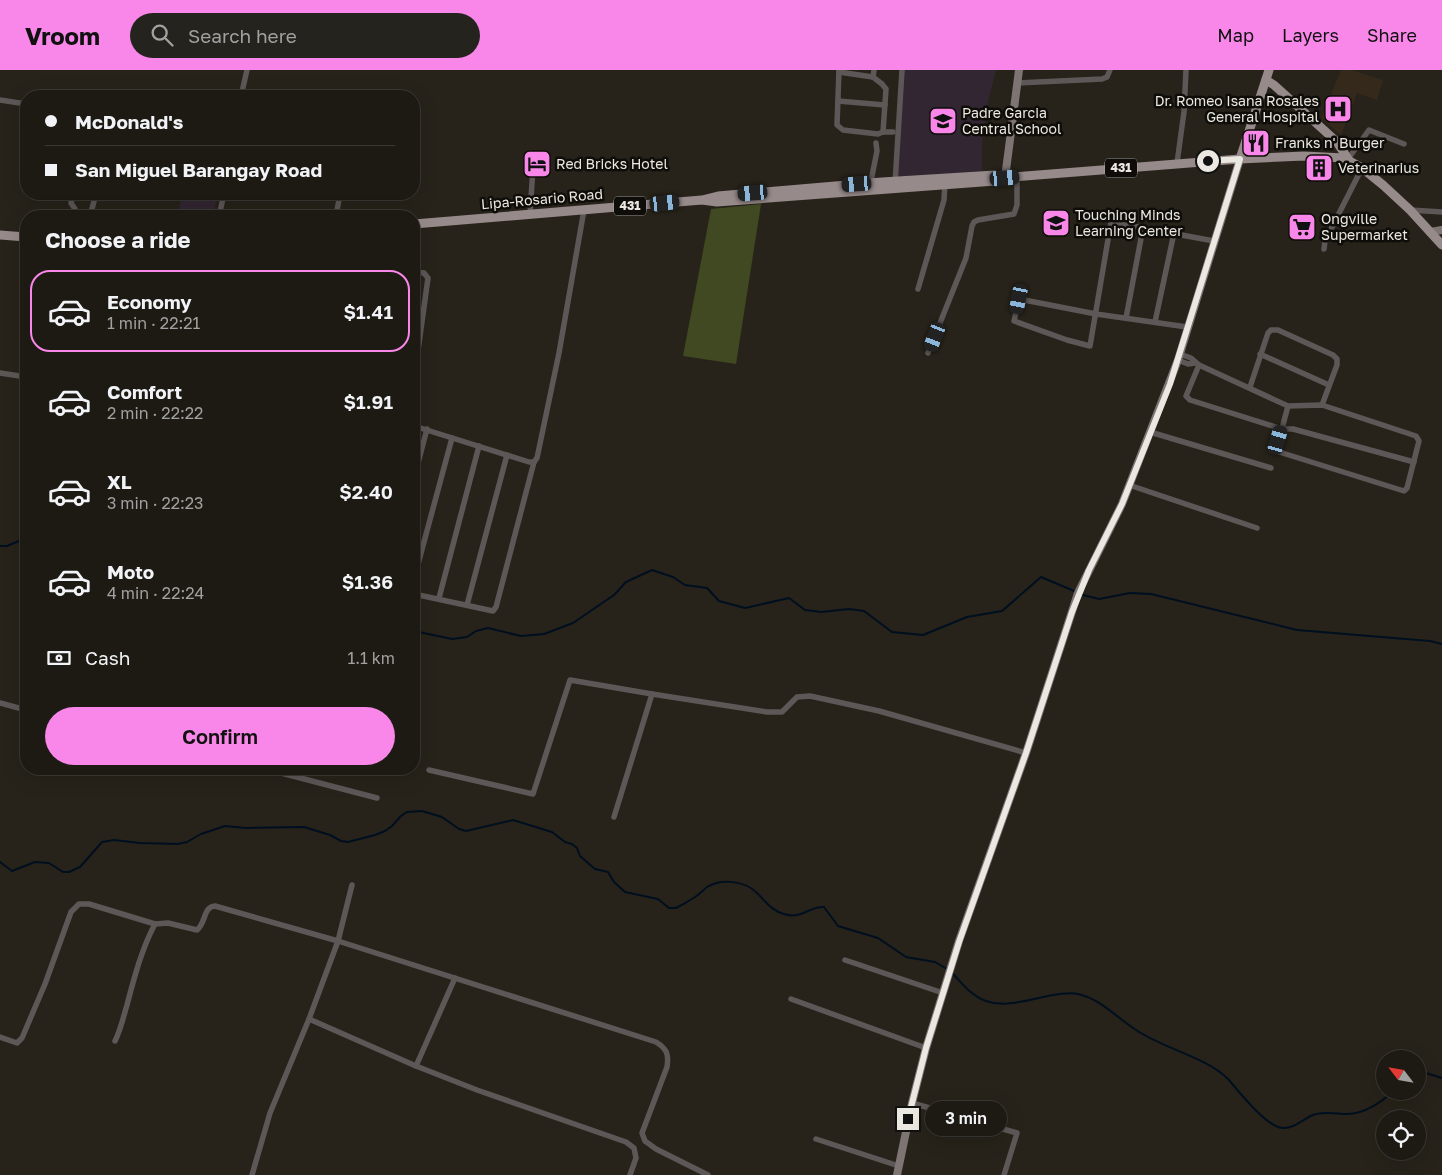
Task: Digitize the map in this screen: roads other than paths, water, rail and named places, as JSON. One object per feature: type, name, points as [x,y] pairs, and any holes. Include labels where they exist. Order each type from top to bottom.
[{"type":"main road","points":[[1240,159],[1269,70]]},
{"type":"main road","points":[[1266,80],[1277,87],[1337,142],[1348,159]]},
{"type":"main road","name":"Lipa-Rosario Road","points":[[420,223],[702,200],[718,196],[945,182],[994,181],[1017,176],[1177,163],[1304,156],[1348,159],[1362,168],[1410,210],[1442,246]]},
{"type":"main road","points":[[0,235],[20,237]]},
{"type":"street","points":[[242,90],[247,70]]},
{"type":"street","points":[[873,77],[874,70]]},
{"type":"street","points":[[895,185],[902,70]]},
{"type":"street","points":[[1003,178],[1019,70]]},
{"type":"street","points":[[1017,83],[1102,79],[1107,77],[1110,70]]},
{"type":"street","points":[[1177,163],[1184,112],[1186,70]]},
{"type":"street","points":[[870,187],[872,162],[880,133],[885,105],[885,87],[873,77],[839,71],[837,125],[839,129],[880,133],[893,132]]},
{"type":"street","points":[[0,100],[20,103]]},
{"type":"street","points":[[838,101],[885,105]]},
{"type":"street","points":[[1348,159],[1369,130],[1404,144]]},
{"type":"street","points":[[897,1175],[926,1048],[986,863],[1026,753],[1078,594],[1129,485],[1179,357],[1240,159]]},
{"type":"street","points":[[530,214],[533,167]]},
{"type":"street","points":[[1324,250],[1325,241],[1362,168]]},
{"type":"street","points":[[928,352],[966,258],[972,226],[978,220],[1014,214],[1017,205],[1017,176]]},
{"type":"street","points":[[918,289],[944,200],[945,182]]},
{"type":"street","points":[[420,595],[493,611],[496,608],[534,462],[537,458],[559,353],[584,210]]},
{"type":"street","points":[[1410,210],[1442,212]]},
{"type":"street","points":[[1187,327],[1096,314],[1019,299],[1014,321],[1066,340],[1090,346],[1096,314],[1111,222],[1214,240]]},
{"type":"street","points":[[1126,318],[1142,228]]},
{"type":"street","points":[[1430,232],[1442,230]]},
{"type":"street","points":[[1155,322],[1174,234]]},
{"type":"street","points":[[420,273],[424,273],[428,278],[420,336]]},
{"type":"street","points":[[1250,387],[1268,333],[1271,330],[1278,330],[1337,359],[1338,364],[1322,405]]},
{"type":"street","points":[[1260,354],[1329,385]]},
{"type":"street","points":[[1179,357],[1191,358],[1197,364],[1288,406],[1322,405],[1416,436],[1419,440],[1407,488],[1404,491],[1279,454],[1276,451],[1288,406]]},
{"type":"street","points":[[1197,364],[1186,396],[1190,400],[1282,429],[1293,429],[1414,462]]},
{"type":"street","points":[[0,373],[20,376]]},
{"type":"street","points":[[420,427],[534,462]]},
{"type":"street","points":[[420,455],[427,429]]},
{"type":"street","points":[[1150,432],[1271,468]]},
{"type":"street","points":[[420,557],[452,438]]},
{"type":"street","points":[[439,598],[479,446]]},
{"type":"street","points":[[467,605],[507,455]]},
{"type":"street","points":[[1129,485],[1257,528]]},
{"type":"street","points":[[429,770],[533,794],[570,680],[767,712],[782,712],[797,697],[810,696],[879,711],[1026,753]]},
{"type":"street","points":[[614,817],[652,694]]},
{"type":"street","points":[[0,703],[20,708]]},
{"type":"street","points":[[289,775],[377,798]]},
{"type":"street","points":[[252,1175],[270,1113],[309,1019],[338,940],[352,885]]},
{"type":"street","points":[[0,1037],[17,1043],[22,1038],[45,984],[71,912],[79,904],[90,904],[155,924],[168,923],[197,930],[208,909],[215,906],[338,940],[656,1042],[666,1049],[668,1056],[667,1067],[642,1133],[644,1140],[656,1149],[708,1175]]},
{"type":"street","points":[[115,1041],[122,1028],[127,1005],[149,936],[155,924]]},
{"type":"street","points":[[845,960],[943,993]]},
{"type":"street","points":[[416,1066],[456,978]]},
{"type":"street","points":[[791,999],[926,1048]]},
{"type":"street","points":[[309,1019],[416,1066],[477,1090],[626,1142],[634,1148],[636,1158],[630,1175]]},
{"type":"street","points":[[912,1103],[1017,1133],[1004,1175]]},
{"type":"street","points":[[816,1139],[899,1166]]},
{"type":"waterway","points":[[0,546],[7,546],[20,541]]},
{"type":"waterway","points":[[420,632],[452,639],[467,637],[476,631],[488,628],[521,636],[544,634],[573,623],[614,595],[626,582],[652,570],[673,577],[685,585],[707,588],[719,601],[745,608],[789,598],[805,610],[821,612],[849,609],[864,611],[892,632],[923,635],[967,617],[1002,611],[1041,577],[1074,591]]},
{"type":"waterway","points":[[1083,595],[1099,599],[1130,593],[1151,594],[1297,630],[1430,641],[1442,644]]},
{"type":"waterway","points":[[0,862],[12,871],[35,862],[49,863],[63,872],[69,872],[80,867],[102,842],[114,840],[178,844],[225,826],[246,828],[304,827],[348,842],[385,831],[407,812],[422,811],[442,817],[459,829],[466,831],[513,820],[552,832],[577,848],[580,856],[595,869],[608,872],[614,882],[625,892],[658,899],[669,908],[681,906],[713,884],[719,882],[740,883],[752,889],[780,913],[795,915],[824,907],[838,926],[878,938],[906,957],[935,962],[947,969]]},
{"type":"waterway","points":[[953,974],[965,987],[981,999],[999,1004],[1009,1004],[1067,993],[1086,996],[1147,1037],[1197,1059],[1220,1072],[1261,1115],[1282,1128],[1294,1125],[1317,1114],[1360,1112],[1382,1100]]},
{"type":"waterway","points":[[1426,1073],[1442,1078]]},
{"type":"place","name":"Dr. Romeo Isana Rosales General Hospital","points":[[1338,109]]},
{"type":"place","name":"Padre Garcia Central School","points":[[943,121]]},
{"type":"place","name":"Franks n' Burger","points":[[1256,143]]},
{"type":"place","name":"Red Bricks Hotel","points":[[537,164]]},
{"type":"place","name":"Veterinarius","points":[[1319,168]]},
{"type":"place","name":"Touching Minds Learning Center","points":[[1056,223]]},
{"type":"place","name":"Ongville Supermarket","points":[[1302,227]]}]
